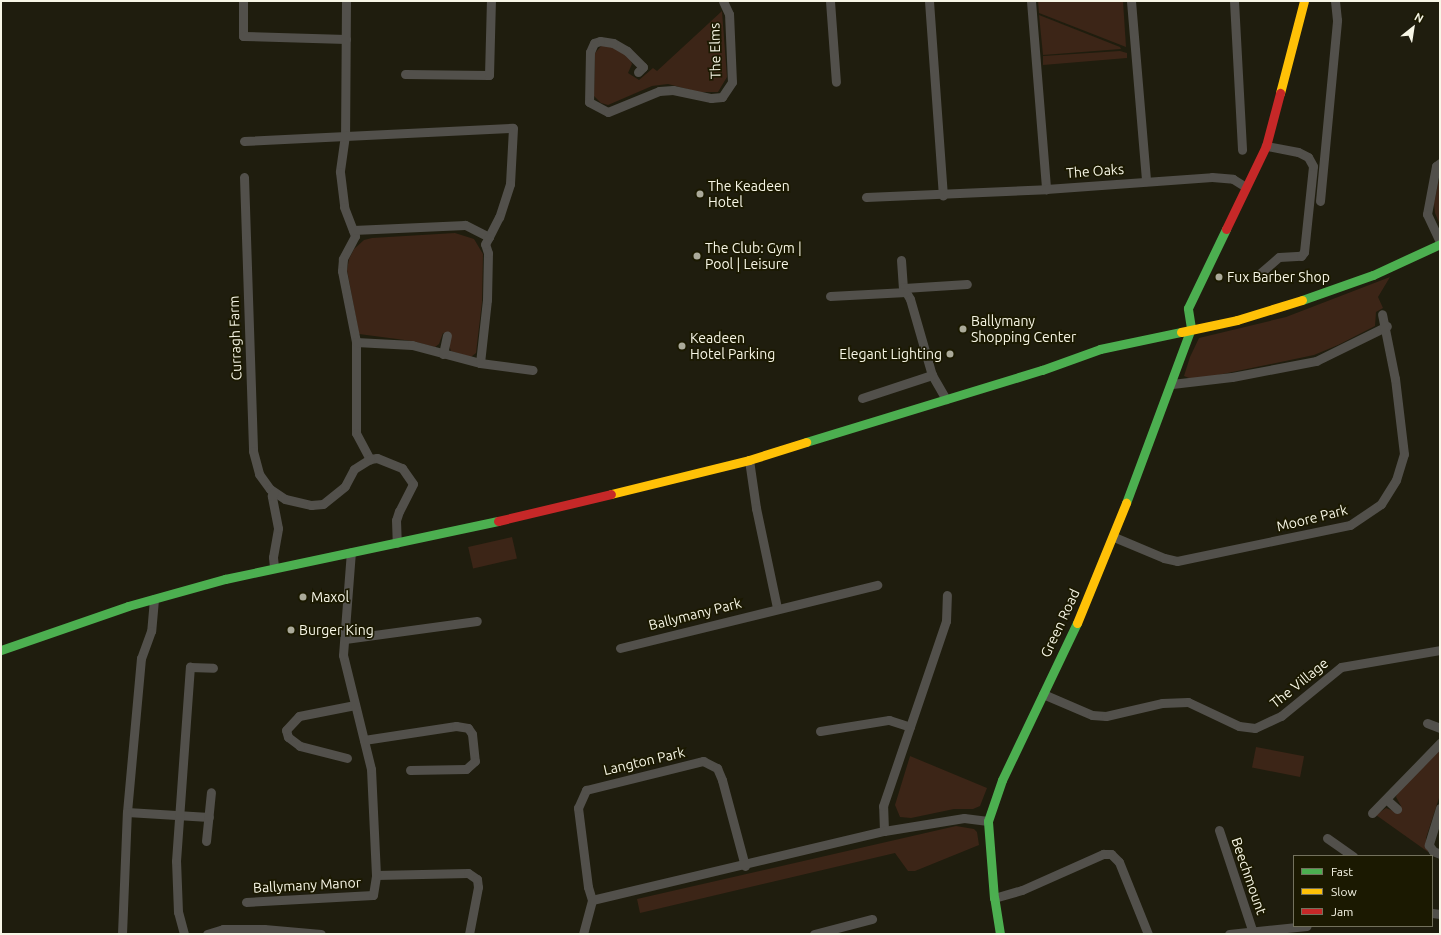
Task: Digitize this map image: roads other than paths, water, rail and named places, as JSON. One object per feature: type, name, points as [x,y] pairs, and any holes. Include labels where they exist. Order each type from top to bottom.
[{"type":"main road","points":[[1191,328],[1188,308],[1266,146],[1304,1]]},
{"type":"main road","points":[[1,650],[154,599],[274,568],[520,516],[749,460],[946,399],[1100,349],[1191,328],[1238,320],[1284,306],[1373,275],[1440,243]]},
{"type":"main road","name":"Green Road","points":[[1000,934],[994,898],[988,821],[1002,780],[1043,694],[1114,537],[1172,384],[1191,328]]},
{"type":"street","points":[[243,1],[243,36],[346,39]]},
{"type":"street","points":[[346,1],[345,135],[340,172],[344,207],[354,236],[343,259],[342,271],[356,342],[356,433],[370,459],[377,458],[402,468],[413,484],[396,520],[397,543]]},
{"type":"street","points":[[405,74],[489,75],[491,1]]},
{"type":"street","name":"The Elms","points":[[638,72],[643,67],[627,51],[612,44],[600,41],[594,43],[590,52],[589,102],[608,112],[659,90],[711,98],[722,97],[732,82],[728,14],[723,1]]},
{"type":"street","points":[[830,1],[836,82]]},
{"type":"street","points":[[929,1],[943,194]]},
{"type":"street","points":[[1031,1],[1046,189]]},
{"type":"street","points":[[1131,1],[1146,181]]},
{"type":"street","points":[[1234,1],[1242,150]]},
{"type":"street","points":[[1320,201],[1337,20],[1336,1]]},
{"type":"street","points":[[244,141],[513,128],[510,184],[499,217],[485,244],[488,253],[487,300],[480,364]]},
{"type":"street","points":[[1257,276],[1279,256],[1301,256],[1304,252],[1313,166],[1308,157],[1298,152],[1266,146]]},
{"type":"street","points":[[1440,163],[1436,166],[1428,214],[1440,243]]},
{"type":"street","name":"Curragh Farm","points":[[244,177],[253,451],[259,474],[274,492],[285,500],[301,504],[323,504],[345,486],[354,470],[370,459]]},
{"type":"street","name":"The Oaks","points":[[866,197],[1046,189],[1212,177],[1233,178],[1246,187]]},
{"type":"street","points":[[353,230],[465,225],[489,237]]},
{"type":"street","points":[[901,260],[905,290],[910,299],[932,375],[946,399]]},
{"type":"street","points":[[830,296],[967,284]]},
{"type":"street","name":"Moore Park","points":[[1114,537],[1164,558],[1177,561],[1350,525],[1381,504],[1396,480],[1404,454],[1387,326],[1382,314]]},
{"type":"street","points":[[1172,384],[1232,377],[1316,361],[1387,326]]},
{"type":"street","points":[[443,354],[447,335]]},
{"type":"street","points":[[356,342],[412,345],[480,364],[533,370]]},
{"type":"street","points":[[862,398],[932,375]]},
{"type":"street","points":[[749,460],[756,508],[777,608]]},
{"type":"street","points":[[274,492],[272,496],[278,528],[273,557],[274,568]]},
{"type":"street","name":"Ballymany Manor","points":[[246,902],[373,895],[376,875],[371,769],[343,655],[351,552]]},
{"type":"street","name":"Ballymany Park","points":[[620,648],[777,608],[877,585]]},
{"type":"street","points":[[884,831],[883,806],[946,621],[947,595]]},
{"type":"street","points":[[122,934],[127,812],[142,658],[151,631],[154,599]]},
{"type":"street","points":[[345,638],[477,621]]},
{"type":"street","name":"The Village","points":[[1043,694],[1092,715],[1106,716],[1162,703],[1188,702],[1239,726],[1255,728],[1282,716],[1341,667],[1440,650]]},
{"type":"street","points":[[184,934],[177,899],[176,861],[190,667],[213,668]]},
{"type":"street","points":[[347,758],[300,746],[288,737],[286,730],[299,716],[355,705]]},
{"type":"street","points":[[820,731],[889,720],[910,728]]},
{"type":"street","points":[[1427,723],[1440,728]]},
{"type":"street","points":[[364,740],[456,726],[468,728],[472,734],[475,761],[466,769],[410,770]]},
{"type":"street","points":[[1372,813],[1440,743]]},
{"type":"street","name":"Langton Park","points":[[583,934],[592,900],[588,887],[578,808],[586,790],[704,761],[711,763],[720,774],[745,866]]},
{"type":"street","points":[[206,840],[211,792]]},
{"type":"street","points":[[1386,799],[1397,809]]},
{"type":"street","points":[[1440,808],[1429,844],[1433,851],[1440,854]]},
{"type":"street","points":[[127,812],[209,817]]},
{"type":"street","points":[[592,900],[745,866],[884,831],[964,818],[988,821]]},
{"type":"street","name":"Beechmount","points":[[1231,834],[1220,833],[1252,930]]},
{"type":"street","points":[[1327,838],[1352,855]]},
{"type":"street","points":[[994,898],[1022,890],[1103,854],[1111,854],[1119,862],[1148,934]]},
{"type":"street","name":"Ballymany Manor","points":[[376,875],[468,873],[477,879],[478,887],[469,934]]},
{"type":"street","points":[[814,934],[872,919]]},
{"type":"street","name":"Beechmount","points":[[1229,934],[1252,930],[1293,931],[1304,927]]},
{"type":"street","points":[[207,934],[223,929],[264,929],[321,934]]},
{"type":"place","name":"The Keadeen Hotel","points":[[700,194]]},
{"type":"place","name":"The Club: Gym | Pool | Leisure","points":[[697,256]]},
{"type":"place","name":"Fux Barber Shop","points":[[1219,277]]},
{"type":"place","name":"Ballymany Shopping Center","points":[[963,329]]},
{"type":"place","name":"Keadeen Hotel Parking","points":[[682,346]]},
{"type":"place","name":"Elegant Lighting","points":[[950,354]]},
{"type":"place","name":"Maxol","points":[[303,597]]},
{"type":"place","name":"Burger King","points":[[291,630]]}]
